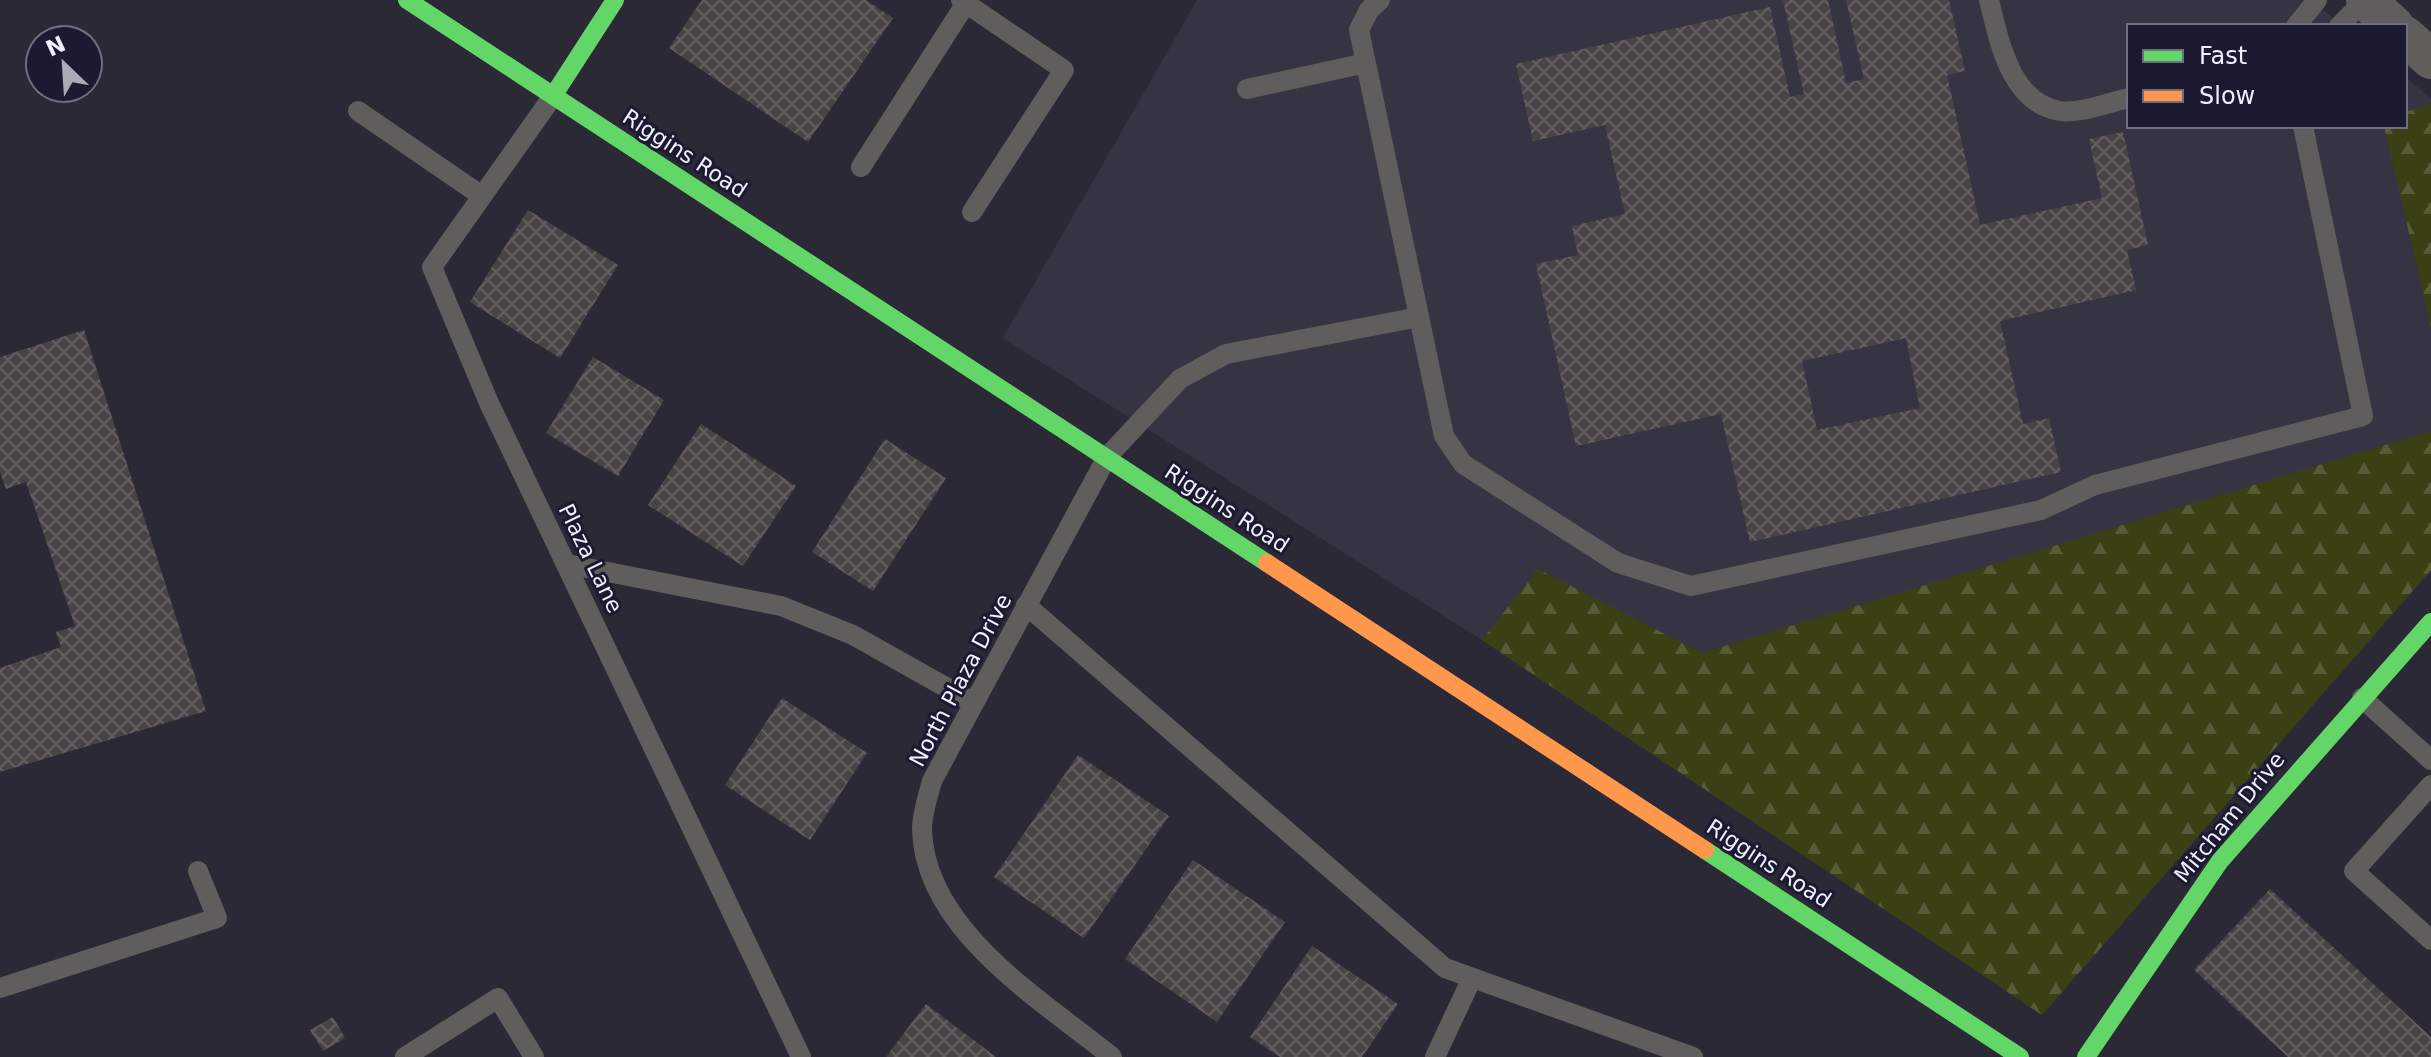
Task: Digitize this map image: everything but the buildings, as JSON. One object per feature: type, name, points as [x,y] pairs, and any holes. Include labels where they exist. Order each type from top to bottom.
[{"type":"street","name":"Riggins Road","points":[[407,0],[2020,1057]]},
{"type":"street","points":[[553,96],[615,0]]},
{"type":"street","points":[[2366,0],[2392,24]]},
{"type":"street","points":[[2407,38],[2431,59]]},
{"type":"street","name":"Mitcham Drive","points":[[2086,1057],[2220,861],[2431,622]]},
{"type":"lane","points":[[1380,0],[1369,10],[1359,30],[1444,436],[1463,464],[1618,563],[1691,586],[2041,510],[2095,485],[2363,416],[2303,128]]},
{"type":"lane","points":[[1989,0],[2004,60],[2021,85],[2042,103],[2062,111],[2127,98]]},
{"type":"lane","points":[[2298,24],[2317,0]]},
{"type":"lane","points":[[2341,24],[2366,0]]},
{"type":"lane","points":[[861,167],[963,2],[1064,70],[972,212]]},
{"type":"lane","points":[[1247,89],[1366,63]]},
{"type":"lane","name":"Plaza Lane","points":[[553,96],[432,267],[489,403],[801,1057]]},
{"type":"lane","points":[[358,111],[482,196]]},
{"type":"lane","name":"North Plaza Drive","points":[[1112,1057],[972,942],[947,908],[926,864],[922,827],[932,781],[1107,457],[1180,379],[1226,354],[1419,317]]},
{"type":"lane","points":[[567,564],[781,606],[853,635],[974,703]]},
{"type":"lane","points":[[1026,605],[1445,968],[1693,1057]]},
{"type":"lane","points":[[2362,698],[2431,760]]},
{"type":"lane","points":[[2431,785],[2354,871],[2431,940]]},
{"type":"lane","points":[[0,988],[217,918],[198,871]]},
{"type":"lane","points":[[1435,1057],[1472,978]]},
{"type":"lane","points":[[406,1057],[498,998],[534,1057]]},
{"type":"shaded area","points":[[1197,0],[2311,0],[2341,24],[2127,24],[2127,128],[2407,128],[2407,79],[2431,98],[2431,570],[2042,1015],[1482,640],[1003,338]]},
{"type":"green space","points":[[2431,104],[2431,327],[2384,128],[2407,128],[2407,111]]},
{"type":"green space","points":[[2431,431],[2431,570],[2042,1015],[1482,640],[1538,569],[1702,653]]},
{"type":"traffic: fast","points":[[407,0],[1267,563]]},
{"type":"traffic: fast","points":[[553,96],[615,0]]},
{"type":"traffic: fast","points":[[2086,1057],[2220,861],[2431,622]]},
{"type":"traffic: fast","points":[[1705,850],[2020,1057]]},
{"type":"traffic: slow","points":[[1267,563],[1705,850]]}]
